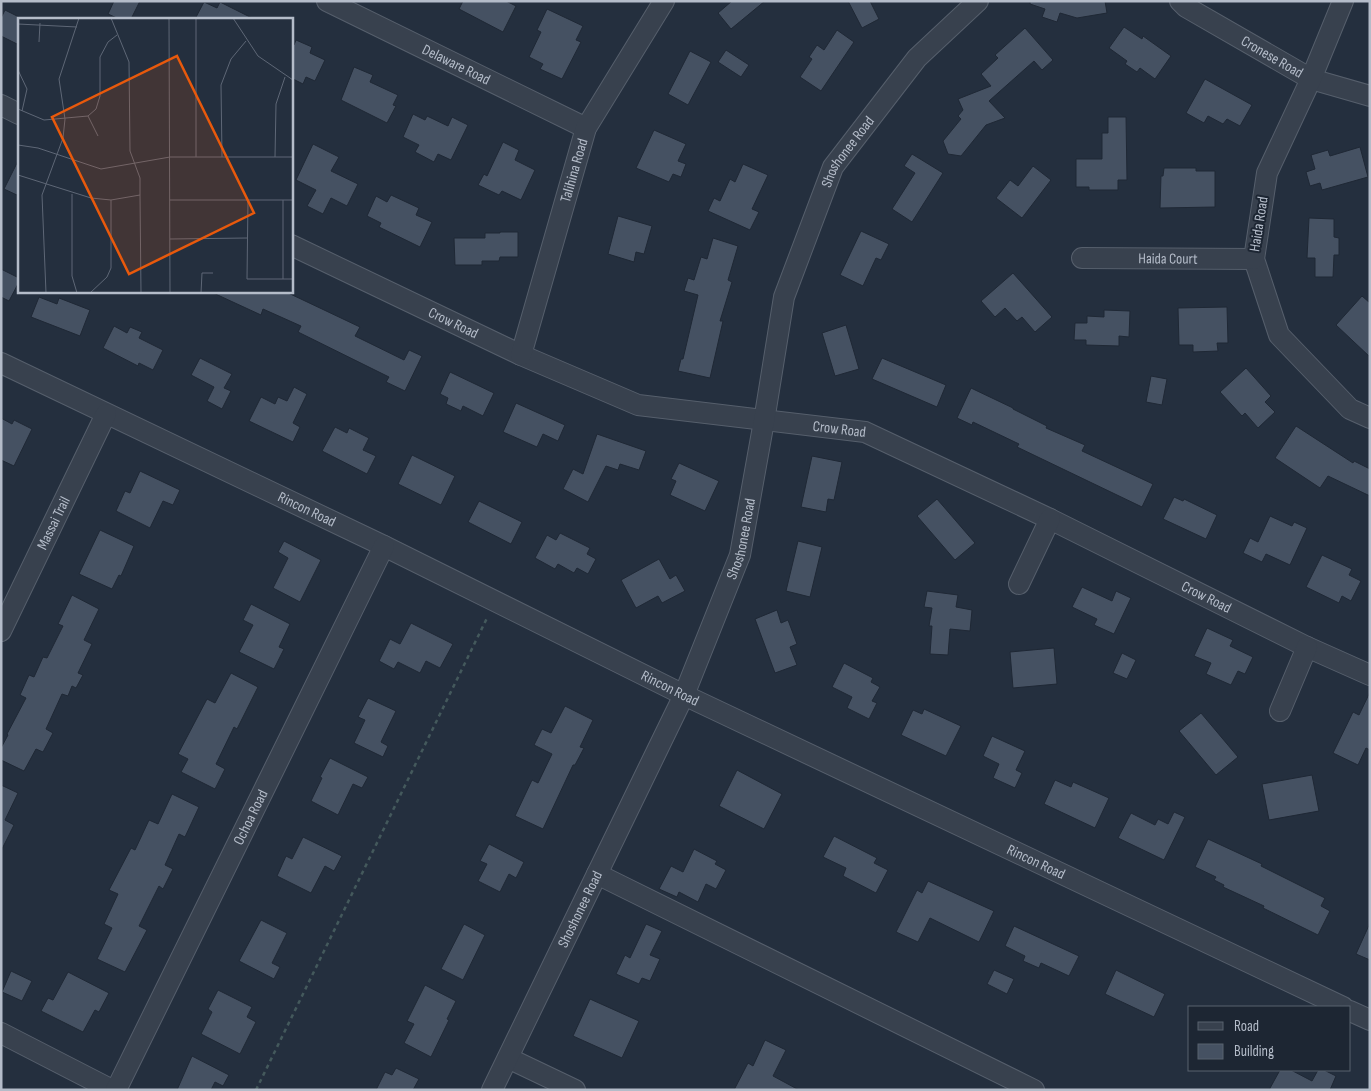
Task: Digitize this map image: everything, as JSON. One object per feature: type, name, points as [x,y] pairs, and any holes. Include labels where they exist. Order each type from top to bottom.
[{"type":"street","name":"Delaware Road","points":[[328,1],[586,128]]},
{"type":"street","name":"Talihina Road","points":[[521,355],[586,128],[664,1]]},
{"type":"street","name":"Shoshonee Road","points":[[492,1090],[684,695],[740,555],[784,297],[833,168],[917,58],[978,1]]},
{"type":"street","name":"Cronese Road","points":[[1180,1],[1186,8],[1311,79],[1370,96]]},
{"type":"street","name":"Haida Road","points":[[1343,1],[1311,79],[1267,173],[1254,259],[1279,335],[1350,409],[1370,418]]},
{"type":"street","points":[[1,105],[18,114]]},
{"type":"street","name":"Crow Road","points":[[292,244],[521,355],[638,405],[865,432],[1050,519],[1307,647],[1370,675]]},
{"type":"street","name":"Haida Court","points":[[1082,258],[1254,259]]},
{"type":"street","name":"Rincon Road","points":[[1,363],[384,546],[684,695],[1341,1006]]},
{"type":"street","name":"Massai Trail","points":[[1,631],[106,414]]},
{"type":"street","points":[[1019,584],[1050,519]]},
{"type":"street","name":"Ochoa Road","points":[[114,1090],[384,546]]},
{"type":"street","points":[[1280,712],[1307,647]]},
{"type":"street","points":[[597,874],[1034,1090]]},
{"type":"street","points":[[1351,1011],[1370,1020]]},
{"type":"street","points":[[1,1033],[114,1090]]},
{"type":"street","points":[[508,1058],[575,1090]]},
{"type":"path","points":[[256,1090],[495,601]]},
{"type":"building","points":[[114,1],[140,1],[132,18],[117,18],[108,14]]},
{"type":"building","points":[[463,1],[506,1],[516,6],[503,32],[459,9]]},
{"type":"building","points":[[732,1],[765,1],[731,29],[718,13]]},
{"type":"building","points":[[848,1],[870,1],[879,19],[862,28]]},
{"type":"building","points":[[1030,1],[1105,1],[1107,13],[1077,18],[1060,13],[1057,22],[1042,17],[1045,9],[1030,4]]},
{"type":"building","points":[[204,2],[217,8],[220,2],[252,18],[196,18]]},
{"type":"building","points":[[547,9],[583,26],[576,40],[581,42],[562,79],[540,69],[543,64],[529,57],[541,32],[537,30]]},
{"type":"building","points":[[5,10],[19,17],[18,44],[1,36],[1,18]]},
{"type":"building","points":[[1124,27],[1142,39],[1143,36],[1171,56],[1155,79],[1140,68],[1137,72],[1125,64],[1127,61],[1109,48]]},
{"type":"building","points":[[1025,28],[1053,60],[1042,70],[1034,61],[989,101],[1005,118],[986,125],[961,156],[948,154],[943,141],[961,119],[958,116],[963,110],[958,99],[991,86],[981,74],[998,58],[995,55]]},
{"type":"building","points":[[837,30],[854,42],[821,91],[800,77],[812,59],[809,57],[817,45],[824,50]]},
{"type":"building","points":[[296,40],[312,47],[310,53],[325,60],[315,81],[306,77],[303,84],[292,78],[292,44],[294,45]]},
{"type":"building","points":[[726,50],[749,65],[741,77],[718,62]]},
{"type":"building","points":[[690,51],[711,62],[688,105],[668,94]]},
{"type":"building","points":[[354,67],[373,75],[370,82],[398,95],[393,105],[396,106],[387,123],[341,100]]},
{"type":"building","points":[[1205,79],[1252,105],[1240,126],[1227,119],[1223,124],[1208,116],[1204,123],[1186,113]]},
{"type":"building","points":[[413,114],[425,120],[427,116],[448,126],[452,117],[468,125],[451,160],[438,154],[434,162],[415,152],[419,145],[403,137]]},
{"type":"building","points":[[1108,117],[1126,117],[1127,180],[1118,180],[1118,190],[1089,190],[1089,187],[1076,187],[1076,159],[1102,159],[1102,133],[1108,133]]},
{"type":"building","points":[[654,130],[686,144],[678,161],[686,164],[681,177],[673,174],[669,182],[636,168]]},
{"type":"building","points":[[503,142],[519,150],[515,160],[535,170],[521,200],[502,191],[499,195],[478,185],[484,174],[487,176]]},
{"type":"building","points":[[313,144],[339,157],[331,171],[358,184],[347,206],[331,198],[323,214],[307,206],[316,190],[296,180]]},
{"type":"building","points":[[1360,147],[1368,177],[1322,190],[1320,183],[1310,186],[1306,172],[1315,169],[1311,155],[1328,150],[1330,156]]},
{"type":"building","points":[[912,154],[943,173],[912,222],[892,209],[915,173],[904,166]]},
{"type":"building","points":[[18,161],[18,196],[4,189]]},
{"type":"building","points":[[743,164],[768,175],[752,209],[759,212],[750,230],[708,211],[714,198],[720,201],[730,179],[735,182]]},
{"type":"building","points":[[1033,166],[1051,180],[1022,218],[996,198],[1010,180],[1018,186]]},
{"type":"building","points":[[1164,168],[1196,168],[1196,171],[1215,171],[1215,207],[1160,208],[1161,176],[1163,176]]},
{"type":"building","points":[[391,195],[419,208],[416,215],[432,222],[420,247],[379,227],[381,223],[367,216],[376,196],[387,202]]},
{"type":"building","points":[[618,216],[652,226],[644,254],[636,252],[634,262],[608,254]]},
{"type":"building","points":[[1309,218],[1334,219],[1334,237],[1339,238],[1339,255],[1334,255],[1333,277],[1315,277],[1315,258],[1307,258]]},
{"type":"building","points":[[861,231],[889,244],[881,260],[876,258],[863,286],[840,275]]},
{"type":"building","points":[[518,232],[518,257],[500,257],[499,261],[482,261],[482,265],[455,265],[454,238],[485,238],[485,233]]},
{"type":"building","points":[[713,238],[738,246],[728,280],[732,282],[720,321],[723,321],[710,378],[678,371],[681,359],[683,359],[698,295],[684,291],[688,278],[694,280],[701,257],[707,259]]},
{"type":"building","points":[[1,269],[18,278],[18,284],[9,301],[1,297]]},
{"type":"building","points":[[1013,273],[1052,317],[1035,332],[1022,317],[1017,321],[1005,308],[995,317],[981,301]]},
{"type":"building","points":[[211,292],[286,292],[360,327],[355,336],[404,360],[409,350],[422,356],[405,391],[386,382],[389,377],[298,332],[301,326],[263,309],[261,315]]},
{"type":"building","points":[[1362,296],[1370,303],[1370,357],[1336,325]]},
{"type":"building","points":[[39,297],[57,304],[59,298],[90,310],[80,336],[31,317]]},
{"type":"building","points":[[1227,307],[1228,343],[1217,343],[1218,351],[1193,352],[1193,345],[1179,345],[1178,308]]},
{"type":"building","points":[[1104,310],[1130,311],[1129,337],[1119,336],[1119,346],[1086,345],[1086,340],[1074,340],[1075,323],[1087,323],[1087,316],[1104,317]]},
{"type":"building","points":[[846,325],[859,369],[835,376],[822,333]]},
{"type":"building","points":[[114,326],[127,333],[130,327],[142,332],[139,338],[163,350],[153,370],[139,363],[138,366],[103,348]]},
{"type":"building","points":[[200,358],[232,374],[224,388],[231,391],[222,409],[207,401],[214,387],[191,375]]},
{"type":"building","points":[[882,358],[946,385],[937,407],[872,379]]},
{"type":"building","points":[[1246,368],[1271,396],[1265,402],[1275,412],[1258,428],[1245,413],[1242,416],[1220,392]]},
{"type":"building","points":[[450,372],[494,393],[483,416],[463,406],[461,411],[446,404],[448,398],[440,394]]},
{"type":"building","points":[[1151,376],[1167,379],[1162,405],[1146,402]]},
{"type":"building","points":[[294,387],[307,394],[293,423],[300,427],[293,442],[249,421],[261,397],[275,404],[278,397],[287,401]]},
{"type":"building","points":[[971,388],[1047,426],[1046,428],[1085,445],[1082,451],[1153,484],[1142,507],[1017,447],[1019,444],[973,422],[972,425],[957,418]]},
{"type":"building","points":[[516,403],[565,425],[558,441],[543,434],[537,447],[503,432]]},
{"type":"building","points":[[1,418],[12,424],[14,420],[32,429],[14,466],[1,460]]},
{"type":"building","points":[[1296,426],[1353,463],[1354,461],[1370,469],[1370,496],[1328,476],[1320,488],[1275,458]]},
{"type":"building","points":[[335,427],[347,433],[349,428],[369,438],[363,450],[376,456],[367,474],[322,451]]},
{"type":"building","points":[[597,434],[646,451],[639,470],[620,464],[618,470],[606,466],[588,502],[563,489],[573,469],[583,474]]},
{"type":"building","points":[[412,455],[455,476],[441,505],[398,484]]},
{"type":"building","points":[[812,456],[842,462],[834,500],[828,499],[826,512],[801,507]]},
{"type":"building","points":[[679,463],[719,481],[705,511],[670,495],[676,481],[671,479]]},
{"type":"building","points":[[140,471],[180,490],[173,505],[163,501],[150,528],[116,511],[125,491],[130,493]]},
{"type":"building","points":[[1174,497],[1183,501],[1184,499],[1217,515],[1206,539],[1163,519]]},
{"type":"building","points":[[937,499],[975,543],[955,560],[917,516]]},
{"type":"building","points":[[479,501],[522,522],[511,544],[468,522]]},
{"type":"building","points":[[1270,516],[1292,526],[1294,522],[1307,528],[1290,565],[1266,554],[1262,562],[1243,553],[1250,538],[1258,542]]},
{"type":"building","points":[[100,530],[134,546],[121,576],[119,575],[112,589],[79,574]]},
{"type":"building","points":[[560,533],[590,548],[587,554],[596,559],[588,574],[577,568],[574,573],[558,564],[555,569],[535,558],[547,535],[556,540]]},
{"type":"building","points":[[284,541],[321,560],[300,602],[273,588],[288,558],[278,552]]},
{"type":"building","points":[[798,541],[822,547],[810,597],[786,591]]},
{"type":"building","points":[[1322,555],[1352,569],[1349,575],[1361,581],[1351,601],[1342,596],[1339,603],[1306,587]]},
{"type":"building","points":[[659,559],[670,579],[676,575],[685,591],[662,603],[658,596],[636,608],[621,580]]},
{"type":"building","points":[[1082,587],[1112,601],[1116,591],[1131,598],[1114,634],[1094,625],[1097,619],[1072,607]]},
{"type":"building","points":[[927,591],[958,595],[956,607],[972,610],[970,631],[950,629],[948,655],[930,654],[932,626],[929,626],[932,608],[924,607]]},
{"type":"building","points":[[72,595],[99,609],[84,640],[92,644],[78,673],[83,675],[76,688],[72,686],[68,696],[62,694],[46,729],[53,733],[43,752],[36,749],[24,771],[1,760],[1,748],[26,698],[20,695],[29,675],[34,677],[43,657],[47,658],[63,626],[58,624]]},
{"type":"building","points":[[251,604],[290,624],[279,647],[284,649],[274,669],[239,652],[253,625],[243,620]]},
{"type":"building","points":[[777,610],[781,623],[788,620],[797,644],[790,647],[797,665],[775,673],[755,619]]},
{"type":"building","points":[[411,623],[453,644],[440,668],[426,661],[420,673],[398,662],[394,669],[379,661],[390,639],[400,644]]},
{"type":"building","points":[[1207,628],[1233,640],[1230,646],[1253,657],[1245,674],[1238,671],[1231,685],[1206,674],[1211,663],[1194,656]]},
{"type":"building","points":[[1054,648],[1057,684],[1013,688],[1010,652]]},
{"type":"building","points":[[1122,653],[1136,660],[1127,679],[1113,673]]},
{"type":"building","points":[[844,663],[873,678],[871,682],[880,687],[872,701],[877,703],[869,719],[847,708],[852,697],[832,687]]},
{"type":"building","points":[[231,673],[258,687],[237,729],[234,727],[216,764],[225,769],[215,789],[181,772],[188,759],[178,754],[207,699],[215,703]]},
{"type":"building","points":[[1370,692],[1370,750],[1366,748],[1358,765],[1333,753],[1353,712],[1359,715]]},
{"type":"building","points":[[368,698],[396,711],[381,742],[388,746],[383,757],[354,743],[365,720],[358,717]]},
{"type":"building","points":[[565,706],[593,720],[580,747],[584,748],[575,765],[573,765],[543,829],[515,816],[532,780],[538,783],[552,754],[534,745],[542,729],[551,733]]},
{"type":"building","points":[[924,709],[961,726],[946,756],[901,735],[913,710],[922,714]]},
{"type":"building","points":[[1201,713],[1238,757],[1216,775],[1179,731]]},
{"type":"building","points":[[992,736],[1025,751],[1016,770],[1022,773],[1015,788],[993,778],[999,764],[983,756]]},
{"type":"building","points":[[330,758],[368,777],[362,788],[353,784],[338,815],[311,801]]},
{"type":"building","points":[[737,770],[782,794],[764,829],[719,806]]},
{"type":"building","points":[[1312,775],[1319,811],[1269,820],[1262,784]]},
{"type":"building","points":[[1055,780],[1071,787],[1073,782],[1109,798],[1095,828],[1044,804]]},
{"type":"building","points":[[1,785],[18,793],[5,820],[14,825],[1,851]]},
{"type":"building","points":[[172,794],[199,807],[185,837],[179,834],[165,865],[173,869],[163,889],[159,886],[139,926],[147,930],[125,972],[97,959],[112,928],[104,924],[118,894],[109,890],[131,848],[135,850],[149,820],[158,824]]},
{"type":"building","points":[[1174,812],[1185,817],[1164,860],[1118,838],[1131,813],[1155,825],[1158,819],[1168,824]]},
{"type":"building","points":[[834,836],[877,858],[874,863],[888,870],[876,893],[843,876],[846,868],[823,857]]},
{"type":"building","points":[[303,837],[342,856],[334,871],[325,866],[311,893],[277,876],[286,856],[292,859]]},
{"type":"building","points":[[1208,839],[1262,864],[1261,866],[1325,898],[1321,906],[1330,911],[1318,935],[1263,908],[1264,906],[1223,887],[1224,885],[1214,880],[1216,877],[1195,867]]},
{"type":"building","points":[[489,844],[524,862],[516,878],[509,874],[500,892],[478,881],[487,864],[480,861]]},
{"type":"building","points":[[694,849],[717,861],[715,864],[726,870],[716,889],[706,884],[698,902],[679,892],[677,897],[659,889],[671,866],[683,872]]},
{"type":"building","points":[[928,881],[994,911],[979,942],[930,918],[918,942],[896,932],[917,890],[922,893]]},
{"type":"building","points":[[261,920],[287,933],[272,963],[280,967],[274,979],[239,961]]},
{"type":"building","points":[[1370,923],[1370,960],[1356,954]]},
{"type":"building","points":[[464,924],[485,935],[463,980],[441,969]]},
{"type":"building","points":[[646,924],[662,931],[650,955],[660,959],[650,981],[642,978],[639,984],[616,974],[625,955],[630,958]]},
{"type":"building","points":[[1014,926],[1079,956],[1069,976],[1041,963],[1039,968],[1023,961],[1025,956],[1005,946]]},
{"type":"building","points":[[994,970],[1014,979],[1007,994],[987,984]]},
{"type":"building","points":[[1116,970],[1165,994],[1154,1017],[1105,994]]},
{"type":"building","points":[[11,971],[32,981],[22,1001],[2,992]]},
{"type":"building","points":[[68,972],[109,993],[99,1012],[95,1010],[83,1032],[41,1011],[48,998],[53,1000]]},
{"type":"building","points":[[425,985],[456,1001],[431,1057],[404,1043],[414,1024],[407,1021]]},
{"type":"building","points":[[218,990],[252,1007],[247,1017],[256,1022],[240,1054],[201,1034],[212,1012],[208,1009]]},
{"type":"building","points":[[590,999],[639,1021],[622,1058],[573,1036]]},
{"type":"building","points":[[765,1040],[786,1050],[773,1076],[799,1090],[734,1090],[748,1063],[753,1066]]},
{"type":"building","points":[[192,1056],[229,1075],[223,1086],[215,1082],[211,1090],[177,1090]]},
{"type":"building","points":[[396,1068],[419,1079],[413,1090],[376,1090],[385,1072],[392,1075]]},
{"type":"building","points":[[1279,1071],[1293,1071],[1312,1081],[1317,1071],[1326,1071],[1336,1076],[1330,1090],[1269,1090]]}]
